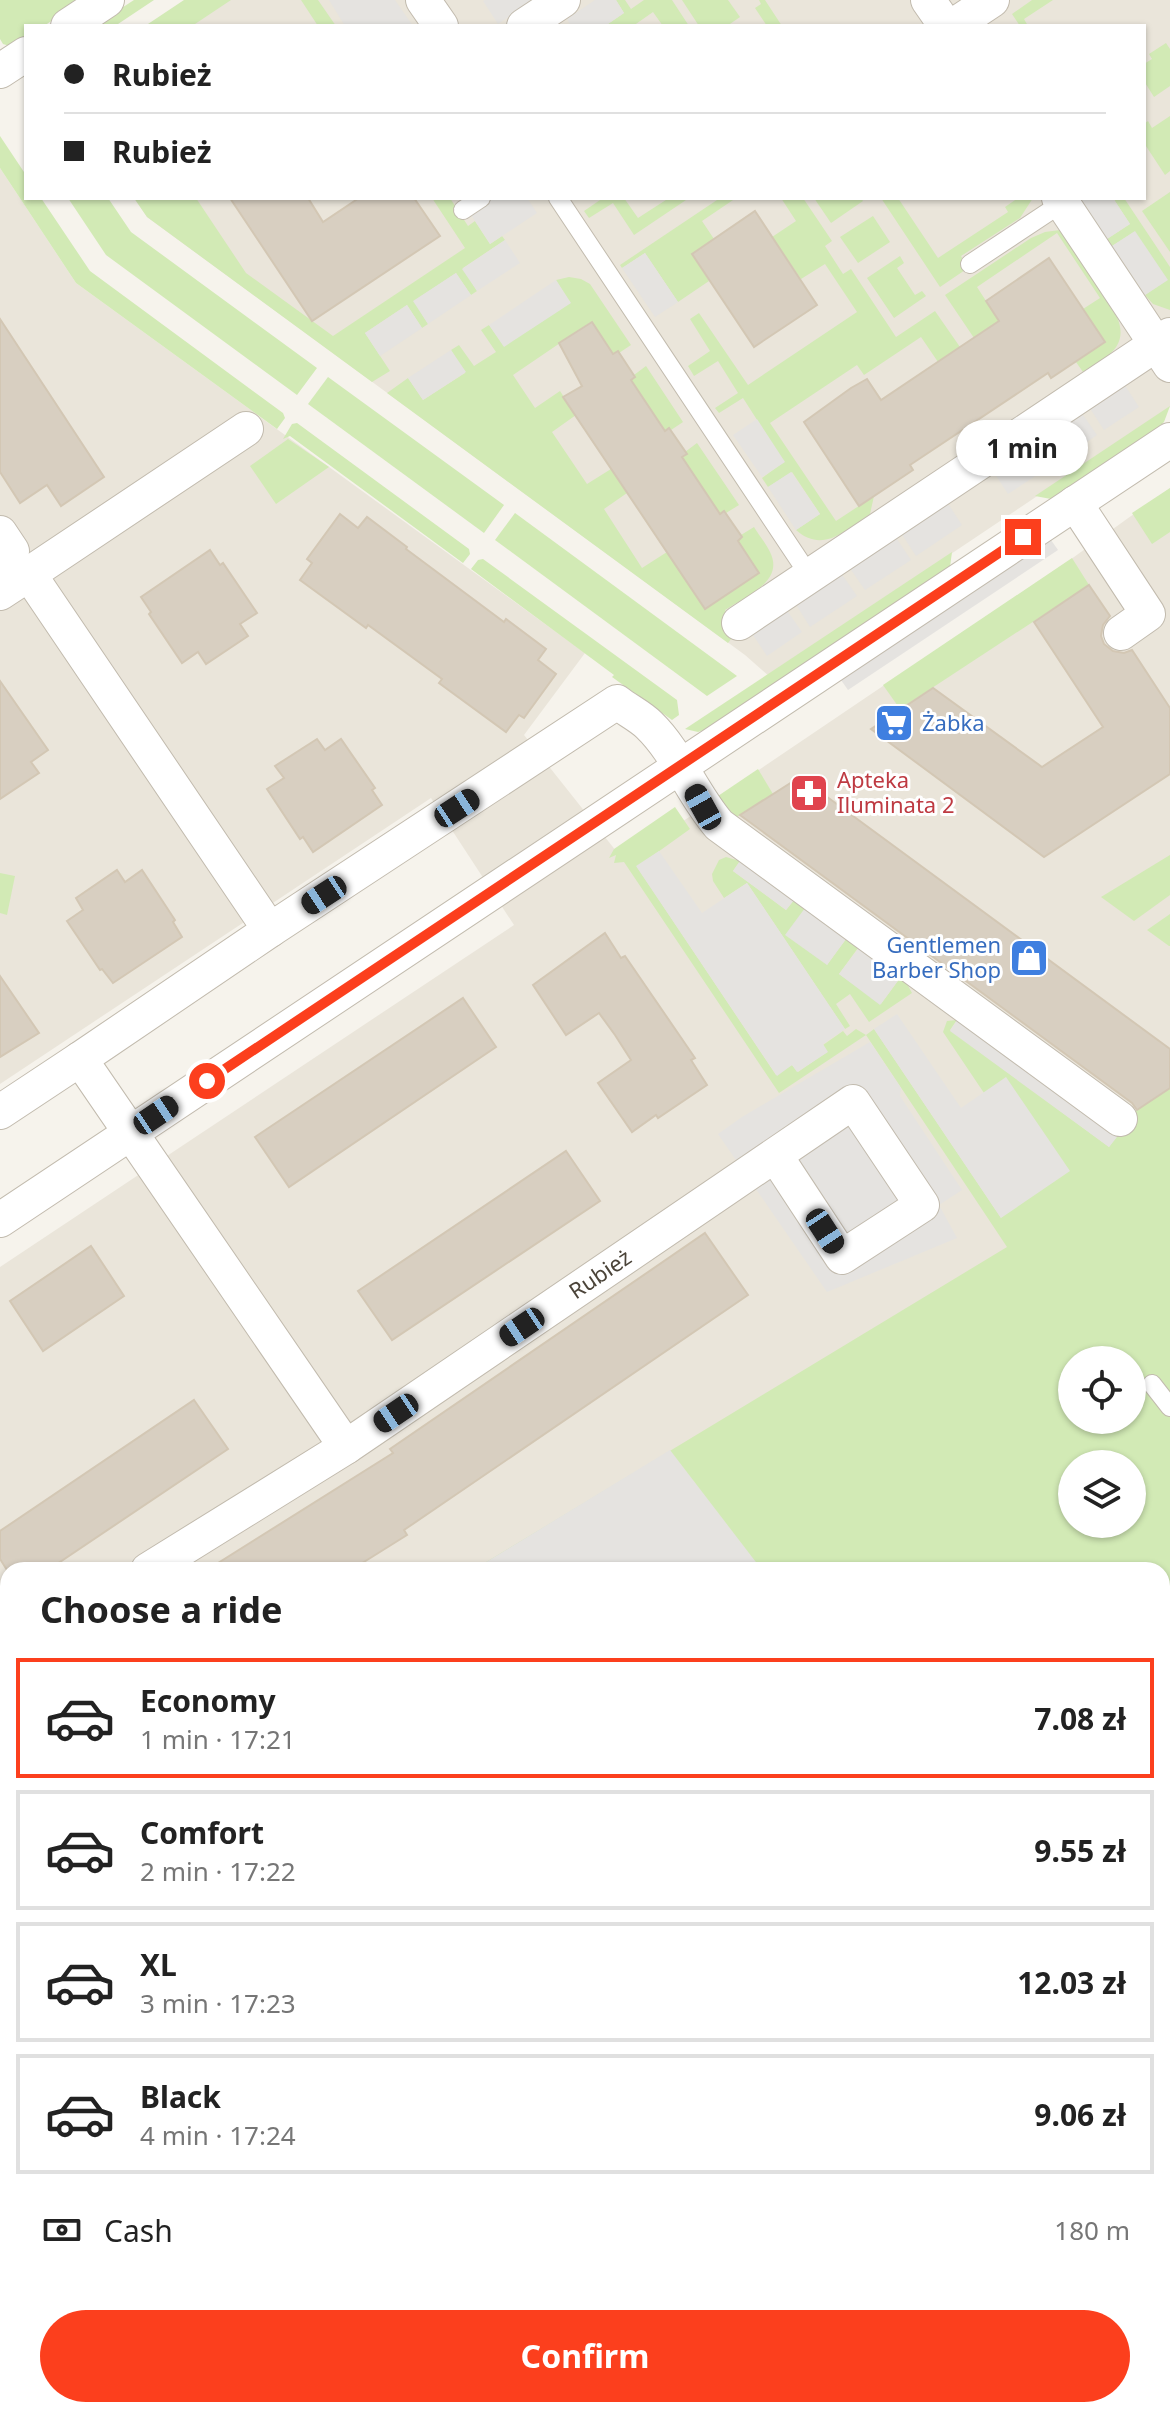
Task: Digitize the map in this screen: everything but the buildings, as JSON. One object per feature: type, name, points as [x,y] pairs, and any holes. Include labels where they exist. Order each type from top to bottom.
[{"type":"street","points":[[71,24],[107,0]]},
{"type":"street","points":[[527,24],[563,0]]},
{"type":"street","points":[[928,0],[945,24]]},
{"type":"street","points":[[956,24],[992,0]]},
{"type":"street","points":[[0,71],[24,55]]},
{"type":"street","points":[[739,623],[1165,348],[1060,200]]},
{"type":"street","points":[[0,593],[14,566],[246,429]]},
{"type":"street","points":[[0,1220],[1170,440]]},
{"type":"street","points":[[1075,503],[1148,614],[1121,633]]},
{"type":"street","points":[[0,533],[12,551],[14,566],[270,930]]},
{"type":"street","points":[[0,1112],[617,702],[648,724],[679,766],[703,807],[719,825],[1120,1119]]},
{"type":"street","points":[[80,1059],[346,1447]]},
{"type":"street","name":"Rubież","points":[[161,1562],[346,1447],[775,1155],[853,1102],[922,1205],[842,1257],[775,1155]]},
{"type":"lane","points":[[463,210],[478,200]]},
{"type":"lane","points":[[559,200],[809,575]]},
{"type":"lane","points":[[970,264],[1060,200]]},
{"type":"lane","points":[[1152,1384],[1170,1407]]},
{"type":"shaded area","points":[[186,0],[1170,0],[1170,407],[769,676],[745,655],[147,217],[135,200],[1146,200],[1146,24],[149,24]]},
{"type":"shaded area","points":[[329,0],[395,0],[412,24],[344,24]]},
{"type":"shaded area","points":[[485,0],[534,0],[498,24]]},
{"type":"shaded area","points":[[595,0],[616,0],[624,13],[608,24],[570,24],[567,19]]},
{"type":"shaded area","points":[[0,168],[76,283],[585,653],[524,735],[624,861],[1074,557],[1170,488],[1170,1562],[0,1562],[0,1267],[514,925],[431,798],[0,1084]]},
{"type":"shaded area","points":[[461,200],[528,200],[537,213],[490,244]]},
{"type":"shaded area","points":[[1081,200],[1114,200],[1130,224],[1107,239]]},
{"type":"shaded area","points":[[1135,231],[1168,280],[1145,295],[1112,246]]},
{"type":"shaded area","points":[[505,240],[520,263],[477,291],[462,269]]},
{"type":"shaded area","points":[[645,253],[678,302],[655,317],[622,268]]},
{"type":"shaded area","points":[[456,273],[471,295],[428,324],[413,301]]},
{"type":"shaded area","points":[[556,280],[571,303],[504,347],[489,325]]},
{"type":"shaded area","points":[[407,305],[422,328],[380,356],[365,333]]},
{"type":"shaded area","points":[[451,350],[466,372],[423,400],[408,378]]},
{"type":"shaded area","points":[[1124,384],[1139,407],[1104,430],[1089,407]]},
{"type":"shaded area","points":[[1081,412],[1097,435],[1062,459],[1047,435]]},
{"type":"shaded area","points":[[757,419],[785,462],[762,477],[733,435]]},
{"type":"shaded area","points":[[1028,448],[1043,471],[1008,494],[993,471]]},
{"type":"shaded area","points":[[791,472],[820,514],[796,530],[768,487]]},
{"type":"shaded area","points":[[947,502],[962,525],[916,556],[901,533]]},
{"type":"shaded area","points":[[895,536],[911,560],[865,590],[849,567]]},
{"type":"shaded area","points":[[1051,540],[1058,550],[848,690],[841,680]]},
{"type":"shaded area","points":[[841,573],[857,596],[810,627],[795,603]]},
{"type":"shaded area","points":[[786,609],[802,632],[767,656],[751,632]]},
{"type":"shaded area","points":[[659,851],[702,913],[747,883],[845,1029],[823,1044],[828,1052],[797,1072],[792,1065],[777,1076],[636,866]]},
{"type":"shaded area","points":[[740,861],[794,900],[786,910],[733,871]]},
{"type":"shaded area","points":[[805,908],[846,939],[827,965],[785,935]]},
{"type":"shaded area","points":[[859,948],[900,978],[880,1005],[839,974]]},
{"type":"shaded area","points":[[897,1014],[961,1108],[1006,1077],[1070,1171],[1001,1218],[874,1029]]},
{"type":"shaded area","points":[[957,1020],[1117,1137],[1109,1147],[950,1031]]},
{"type":"shaded area","points":[[870,1042],[901,1088],[900,1096],[962,1190],[939,1205],[957,1238],[827,1292],[718,1134]]},
{"type":"shaded area","points":[[670,1450],[756,1562],[486,1562]]},
{"type":"green space","points":[[0,0],[82,0],[47,24],[24,24],[24,39],[13,47],[3,44],[0,39]]},
{"type":"green space","points":[[134,0],[154,0],[118,24],[97,24]]},
{"type":"green space","points":[[184,0],[231,0],[195,24],[148,24]]},
{"type":"green space","points":[[301,0],[318,0],[335,24],[317,24]]},
{"type":"green space","points":[[616,0],[625,0],[631,9],[644,0],[672,0],[688,24],[662,24],[653,12],[636,24],[608,24],[624,13]]},
{"type":"green space","points":[[682,0],[728,0],[740,17],[730,24],[698,24]]},
{"type":"green space","points":[[759,0],[765,0],[781,24],[766,24],[755,8],[761,4]]},
{"type":"green space","points":[[1032,0],[1053,0],[1024,19],[1027,24],[1019,24],[1012,14]]},
{"type":"green space","points":[[1166,43],[1170,49],[1170,86],[1154,97],[1146,84],[1146,63],[1152,59],[1149,54]]},
{"type":"green space","points":[[1170,116],[1170,171],[1165,175],[1146,146],[1146,122],[1148,121],[1152,128]]},
{"type":"green space","points":[[0,136],[24,172],[24,200],[42,200],[90,271],[283,413],[285,418],[277,429],[76,283],[0,168]]},
{"type":"green space","points":[[1170,192],[1170,252],[1142,211]]},
{"type":"green space","points":[[69,200],[109,200],[131,232],[317,368],[297,395],[106,255]]},
{"type":"green space","points":[[135,200],[197,200],[246,273],[333,336],[465,248],[433,200],[451,200],[468,226],[475,221],[490,244],[502,236],[505,240],[463,268],[477,291],[471,295],[456,273],[414,301],[428,324],[422,328],[407,305],[365,333],[390,371],[372,382],[147,217]]},
{"type":"green space","points":[[600,200],[625,200],[638,218],[666,200],[686,200],[634,235],[613,203],[589,218],[584,211]]},
{"type":"green space","points":[[717,200],[733,200],[702,221],[714,239],[692,254],[709,281],[678,302],[645,253],[622,268],[620,265]]},
{"type":"green space","points":[[782,200],[804,200],[832,241],[825,246],[843,274],[851,269],[896,337],[935,311],[960,347],[938,362],[921,337],[864,375],[857,365],[770,423],[836,521],[874,496],[870,514],[825,540],[806,537],[796,530],[820,514],[792,472],[768,487],[762,478],[784,462],[743,398],[719,413],[715,408],[738,393],[718,361],[694,376],[688,366],[710,351],[690,319],[699,313],[748,385],[857,312],[825,264],[801,279],[772,237],[796,221]]},
{"type":"green space","points":[[815,200],[862,200],[863,201],[831,223]]},
{"type":"green space","points":[[882,200],[899,200],[938,258],[1008,212],[1005,207],[1015,200],[1032,200],[1020,218],[961,256],[968,268],[940,287]]},
{"type":"green space","points":[[1114,200],[1125,200],[1170,267],[1170,310],[1153,304],[1145,295],[1167,280],[1134,232],[1112,246],[1107,239],[1130,224]]},
{"type":"green space","points":[[873,216],[890,242],[858,263],[840,237]]},
{"type":"green space","points":[[1060,230],[1117,317],[1120,328],[1118,344],[1113,351],[1083,372],[1076,362],[1105,342],[1083,309],[1100,298],[1057,233],[977,287],[999,321],[974,338],[945,295],[1031,238]]},
{"type":"green space","points":[[900,256],[904,263],[897,268],[915,295],[922,291],[926,296],[894,318],[867,278]]},
{"type":"green space","points":[[569,277],[590,284],[631,345],[613,354],[591,322],[513,375],[535,408],[560,391],[576,415],[552,432],[587,484],[611,469],[627,493],[604,509],[642,568],[667,552],[704,608],[741,535],[754,527],[770,552],[773,570],[764,584],[725,610],[738,630],[728,643],[387,393],[408,378],[423,400],[465,373],[451,350],[459,345],[474,366],[496,352],[481,330],[489,325],[504,346],[570,303],[556,280]]},
{"type":"green space","points":[[646,366],[683,422],[671,430],[665,431],[631,380]]},
{"type":"green space","points":[[328,377],[504,505],[484,533],[308,404]]},
{"type":"green space","points":[[1170,406],[1164,422],[1157,429],[1051,499],[1035,496]]},
{"type":"green space","points":[[297,423],[469,549],[470,554],[463,563],[290,436],[283,439],[292,424]]},
{"type":"green space","points":[[288,439],[329,467],[276,504],[250,466]]},
{"type":"green space","points":[[697,443],[739,505],[726,513],[720,514],[682,457]]},
{"type":"green space","points":[[1170,488],[1170,532],[1152,544],[1132,513]]},
{"type":"green space","points":[[515,513],[737,676],[707,696],[495,540]]},
{"type":"green space","points":[[952,552],[950,567],[704,730],[685,729]]},
{"type":"green space","points":[[1072,558],[1089,585],[900,709],[883,685]]},
{"type":"green space","points":[[483,559],[677,700],[679,715],[672,720],[471,569],[478,560]]},
{"type":"green space","points":[[758,769],[773,794],[737,817],[715,798]]},
{"type":"green space","points":[[675,807],[690,829],[637,867],[776,1075],[792,1065],[798,1072],[827,1052],[823,1045],[843,1031],[847,1036],[856,1029],[866,1035],[779,1093],[624,862],[614,863],[616,855],[609,858],[614,849]]},
{"type":"green space","points":[[1170,855],[1170,895],[1134,921],[1101,897]]},
{"type":"green space","points":[[726,857],[740,861],[733,871],[786,910],[794,900],[805,908],[827,965],[846,939],[858,948],[839,974],[881,1004],[900,978],[912,993],[869,1022],[850,994],[836,1004],[850,1026],[845,1029],[747,883],[724,898],[712,874],[719,860]]},
{"type":"green space","points":[[0,873],[15,876],[7,915],[0,913]]},
{"type":"green space","points":[[1170,914],[1170,946],[1169,946],[1147,930]]},
{"type":"green space","points":[[957,1020],[950,1030],[1109,1147],[1136,1110],[1170,1088],[1170,1562],[486,1562],[1007,1247],[866,1035],[874,1029],[1001,1218],[1006,1078],[984,1093],[943,1032],[947,1021]]},
{"type":"place","name":"Żabka","points":[[894,723]]},
{"type":"place","name":"Apteka Iluminata 2","points":[[809,793]]},
{"type":"place","name":"Gentlemen Barber Shop","points":[[1029,958]]},
{"type":"route","points":[[207,1081],[1023,537]]}]
